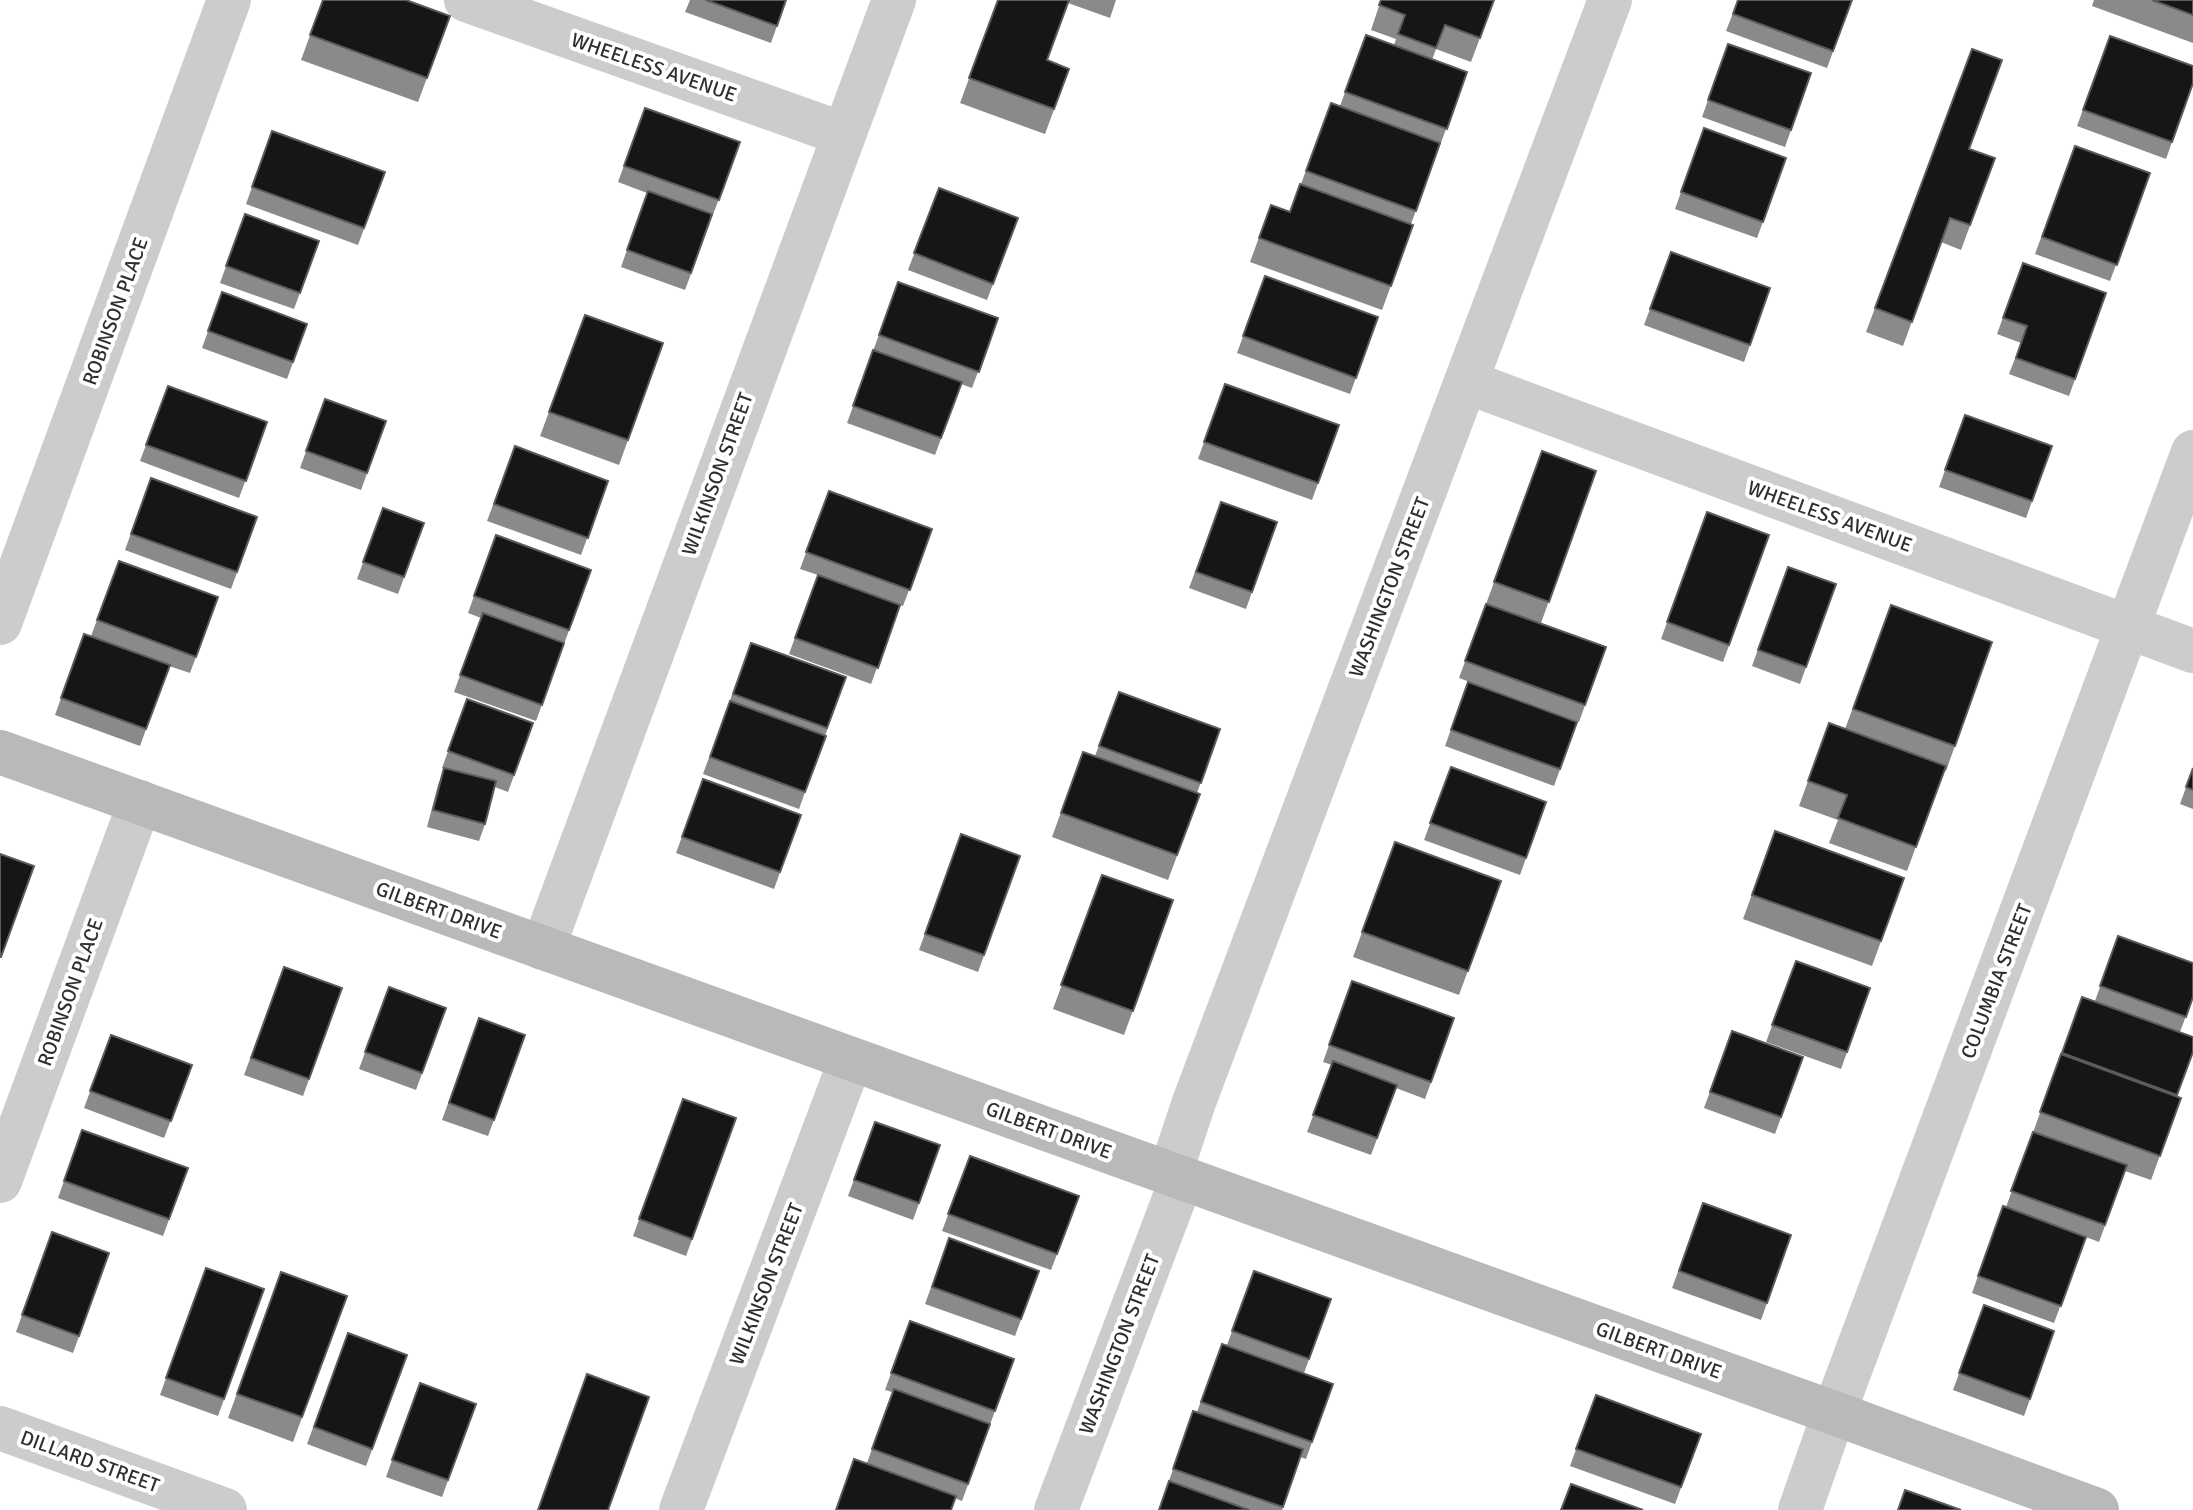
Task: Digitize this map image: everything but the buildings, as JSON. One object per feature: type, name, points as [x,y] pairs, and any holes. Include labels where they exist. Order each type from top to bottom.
[{"type":"street","name":"ROBINSON PLACE","points":[[0,623],[229,0]]},
{"type":"street","name":"WHEELESS AVENUE","points":[[466,0],[843,134]]},
{"type":"street","name":"WILKINSON STREET","points":[[543,948],[894,0]]},
{"type":"street","name":"WASHINGTON STREET","points":[[1056,1510],[1176,1176],[1194,1102],[1610,0]]},
{"type":"street","name":"WHEELESS AVENUE","points":[[1467,382],[2193,651]]},
{"type":"street","name":"COLUMBIA STREET","points":[[1800,1510],[2193,452]]},
{"type":"street","name":"GILBERT DRIVE","points":[[0,752],[2097,1510]]},
{"type":"street","name":"ROBINSON PLACE","points":[[0,1181],[140,802]]},
{"type":"street","name":"WILKINSON STREET","points":[[681,1510],[851,1059]]},
{"type":"street","name":"DILLARD STREET","points":[[0,1428],[225,1510]]}]
